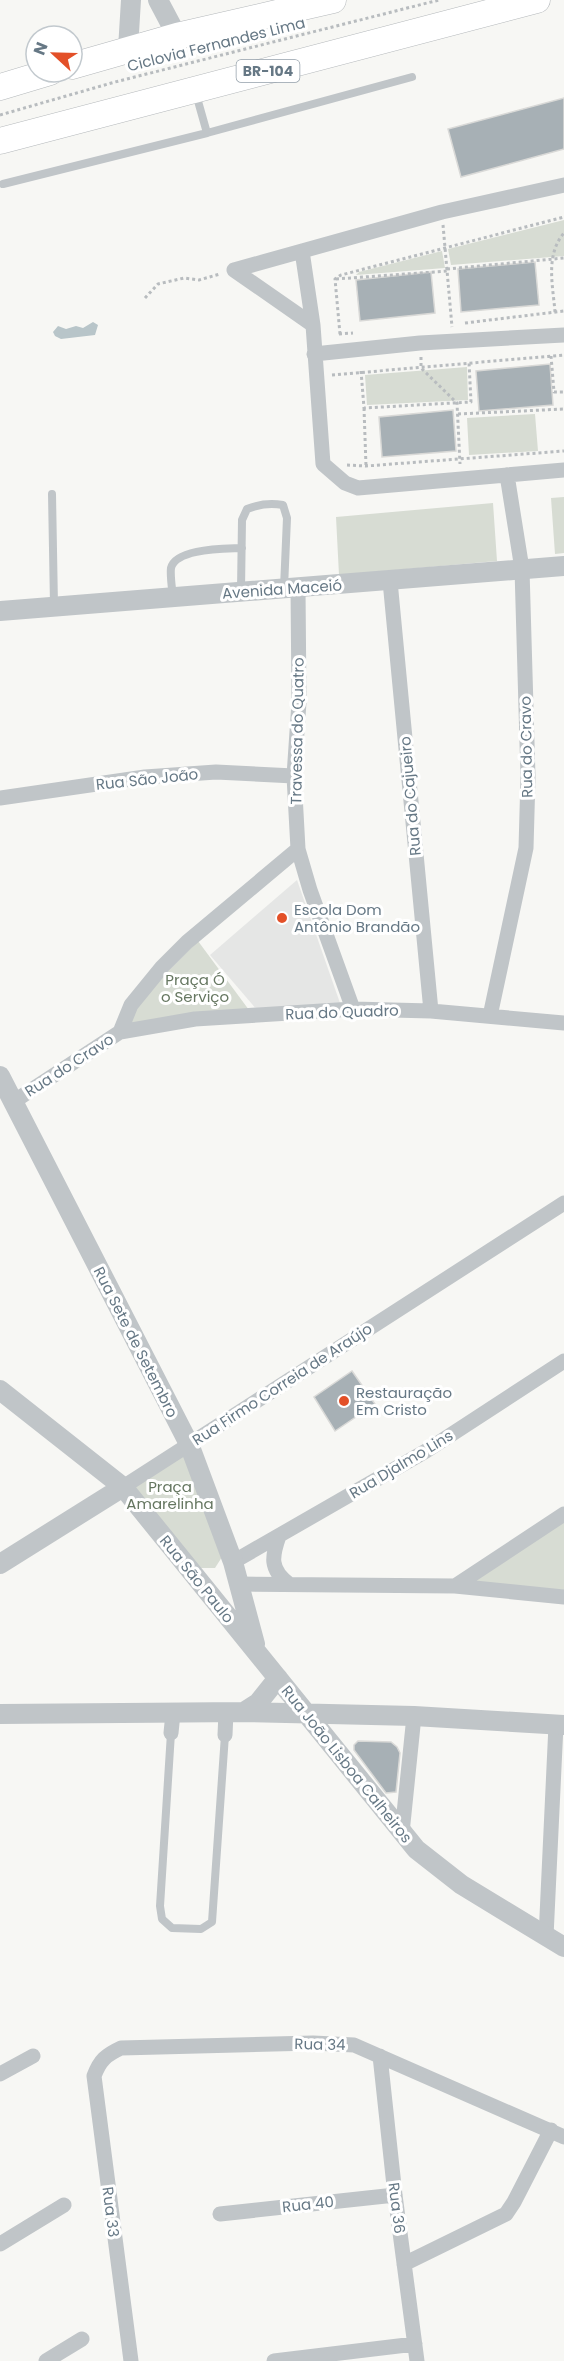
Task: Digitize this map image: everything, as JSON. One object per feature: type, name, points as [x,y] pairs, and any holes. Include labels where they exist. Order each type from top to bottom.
[{"type":"highway","points":[[84,63],[177,36],[333,0]]},
{"type":"highway","name":"BR-104","points":[[0,141],[537,0]]},
{"type":"highway","points":[[0,87],[24,80]]},
{"type":"street","points":[[128,50],[131,0]]},
{"type":"street","points":[[158,0],[177,36]]},
{"type":"street","points":[[234,270],[442,212],[564,185]]},
{"type":"street","points":[[302,251],[313,326],[323,464],[345,483],[358,488],[564,470]]},
{"type":"street","points":[[234,270],[313,326]]},
{"type":"street","points":[[314,354],[420,343],[564,335]]},
{"type":"street","name":"Rua do Cravo","points":[[490,1016],[526,848],[528,777],[522,569],[507,475]]},
{"type":"street","name":"Avenida Maceió","points":[[0,611],[564,566]]},
{"type":"street","name":"Rua do Cajueiro","points":[[390,581],[431,1011]]},
{"type":"street","name":"Travessa do Quatro","points":[[291,588],[299,702],[294,776],[298,849],[310,890],[353,1009]]},
{"type":"street","name":"Rua São João","points":[[0,798],[145,777],[216,772],[294,776]]},
{"type":"street","name":"Rua do Cravo","points":[[13,1102],[120,1032],[131,1005],[162,967],[187,942],[298,849]]},
{"type":"street","name":"Rua do Quadro","points":[[120,1032],[195,1019],[353,1009],[431,1011],[564,1023]]},
{"type":"street","name":"Rua Sete de Setembro","points":[[0,1076],[189,1444],[233,1562],[257,1653]]},
{"type":"street","name":"Rua Firmo Correia de Araújo","points":[[0,1564],[564,1203]]},
{"type":"street","name":"Rua Djalmo Lins","points":[[233,1562],[426,1451],[564,1360]]},
{"type":"street","name":"Rua São Paulo","points":[[0,1390],[123,1487],[257,1653]]},
{"type":"street","points":[[454,1586],[564,1514]]},
{"type":"street","points":[[279,1536],[273,1555],[275,1569],[289,1584]]},
{"type":"street","points":[[200,1580],[207,1584],[223,1583],[233,1570],[233,1562]]},
{"type":"street","points":[[239,1584],[454,1586],[564,1597]]},
{"type":"street","name":"Rua João Lisboa Calheiros","points":[[257,1653],[416,1849],[462,1885],[564,1947]]},
{"type":"street","points":[[225,1735],[235,1712],[258,1703],[278,1678]]},
{"type":"street","points":[[0,1714],[235,1712],[352,1714],[560,1725],[546,1937]]},
{"type":"street","points":[[171,1733],[173,1713]]},
{"type":"street","points":[[337,1751],[338,1743],[352,1714]]},
{"type":"street","points":[[402,1833],[414,1716]]},
{"type":"street","name":"Rua 34","points":[[99,2063],[106,2055],[121,2048],[313,2043],[354,2045],[557,2133]]},
{"type":"street","points":[[0,2074],[33,2056]]},
{"type":"street","name":"Rua 36","points":[[380,2056],[395,2195],[417,2361]]},
{"type":"street","name":"Rua 33","points":[[99,2063],[94,2076],[131,2361]]},
{"type":"street","points":[[404,2264],[506,2214],[557,2133]]},
{"type":"street","name":"Rua 40","points":[[220,2214],[395,2195]]},
{"type":"street","points":[[0,2244],[64,2205]]},
{"type":"street","points":[[46,2361],[82,2339]]},
{"type":"street","points":[[274,2361],[415,2344]]},
{"type":"lane","points":[[3,184],[207,133],[412,77]]},
{"type":"lane","points":[[195,90],[207,133]]},
{"type":"lane","points":[[52,494],[54,605]]},
{"type":"lane","points":[[241,592],[242,520],[247,509],[257,505],[283,505],[287,518],[291,588]]},
{"type":"lane","points":[[173,597],[171,567],[185,553],[242,548]]},
{"type":"lane","points":[[171,1733],[160,1906],[162,1919],[172,1928],[201,1929],[212,1922],[225,1735]]},
{"type":"path","name":"Ciclovia Fernandes Lima","points":[[0,116],[115,82],[439,0]]},
{"type":"path","points":[[442,212],[453,341]]},
{"type":"path","points":[[335,279],[340,274],[564,217]]},
{"type":"path","points":[[555,312],[552,259],[554,249],[564,233]]},
{"type":"path","points":[[335,279],[564,258]]},
{"type":"path","points":[[145,298],[158,284],[184,278],[199,280],[234,270]]},
{"type":"path","points":[[335,279],[340,334]]},
{"type":"path","points":[[420,343],[421,366],[456,403],[461,458],[459,478]]},
{"type":"path","points":[[316,377],[362,371],[564,355]]},
{"type":"path","points":[[550,356],[554,392],[564,392]]},
{"type":"path","points":[[364,408],[471,402],[469,362]]},
{"type":"path","points":[[362,371],[366,466]]},
{"type":"path","points":[[458,414],[564,409]]},
{"type":"path","points":[[323,464],[366,466],[564,451]]},
{"type":"shaded area","points":[[93,322],[98,325],[95,335],[61,339],[53,332],[58,326],[66,329],[76,326],[83,328]]},
{"type":"shaded area","name":"Escola Dom Antônio Brandão","points":[[297,880],[340,1003],[258,1011],[210,955]]},
{"type":"green space","points":[[564,220],[564,256],[451,265],[448,249]]},
{"type":"green space","points":[[442,251],[445,268],[356,275],[359,272]]},
{"type":"green space","points":[[467,367],[468,400],[367,405],[365,375]]},
{"type":"green space","points":[[535,414],[538,451],[469,455],[467,418]]},
{"type":"green space","points":[[564,497],[564,553],[555,554],[551,498]]},
{"type":"green space","points":[[493,503],[497,561],[339,575],[336,517]]},
{"type":"green space","name":"Praça Ó o Serviço","points":[[198,941],[249,1010],[127,1028],[136,1004]]},
{"type":"green space","name":"Praça Amarelinha","points":[[184,1453],[222,1557],[215,1568],[195,1568],[130,1488]]},
{"type":"green space","points":[[564,1522],[564,1590],[466,1584]]},
{"type":"building","points":[[564,98],[564,149],[461,177],[448,129]]},
{"type":"building","points":[[535,262],[539,305],[461,312],[458,269]]},
{"type":"building","points":[[431,272],[435,313],[360,321],[356,280]]},
{"type":"building","points":[[550,364],[553,405],[479,411],[476,371]]},
{"type":"building","points":[[453,410],[456,451],[382,457],[379,417]]},
{"type":"building","name":"Restauração Em Cristo","points":[[352,1371],[375,1404],[335,1431],[314,1397]]},
{"type":"building","points":[[358,1741],[391,1742],[397,1747],[400,1753],[396,1792],[386,1793],[354,1750],[354,1745]]},
{"type":"place","name":"Escola Dom Antônio Brandão","points":[[282,918]]},
{"type":"place","name":"Restauração Em Cristo","points":[[344,1401]]}]
